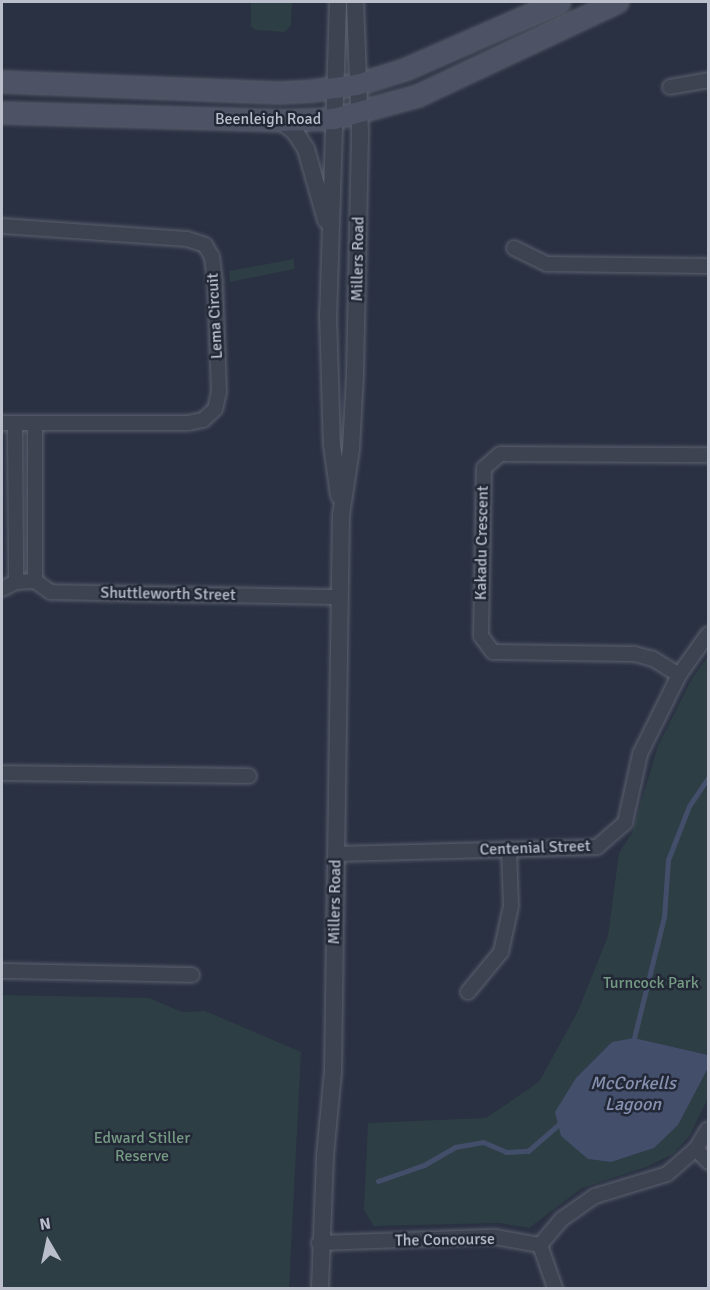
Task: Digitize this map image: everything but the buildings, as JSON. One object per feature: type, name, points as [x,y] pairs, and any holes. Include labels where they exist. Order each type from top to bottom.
[{"type":"main road","name":"Beenleigh Road","points":[[2,82],[279,93],[357,85],[405,70],[560,2]]},
{"type":"main road","name":"Beenleigh Road","points":[[2,113],[280,121],[334,119],[418,96],[618,2]]},
{"type":"street","name":"Millers Road","points":[[320,1288],[320,1243],[333,1072],[340,597],[341,515],[332,445],[328,314],[338,2]]},
{"type":"street","name":"Millers Road","points":[[341,515],[351,450],[355,374],[359,113],[355,2]]},
{"type":"street","points":[[670,87],[708,80]]},
{"type":"street","points":[[280,121],[295,132],[306,149],[330,236]]},
{"type":"street","name":"Lema Circuit","points":[[2,226],[187,238],[205,244],[212,256],[215,280],[219,392],[215,409],[203,420],[188,423],[8,423],[16,582]]},
{"type":"street","points":[[514,248],[547,264],[708,266]]},
{"type":"street","points":[[35,423],[35,581]]},
{"type":"street","name":"Kakadu Crescent","points":[[679,675],[653,659],[634,654],[493,651],[481,636],[484,468],[500,454],[708,455]]},
{"type":"street","name":"Shuttleworth Street","points":[[2,589],[16,582],[35,581],[51,592],[340,597]]},
{"type":"street","name":"Centenial Street","points":[[336,854],[597,847],[625,823],[640,754],[679,675],[708,634]]},
{"type":"street","points":[[2,773],[249,776]]},
{"type":"street","points":[[468,992],[501,952],[511,906],[509,849]]},
{"type":"street","points":[[2,971],[192,975]]},
{"type":"street","points":[[555,1288],[540,1245],[562,1219],[595,1197],[667,1174],[696,1149],[708,1129]]},
{"type":"street","points":[[696,1149],[708,1162]]},
{"type":"street","name":"The Concourse","points":[[320,1243],[495,1237],[540,1245]]},
{"type":"green space","points":[[251,2],[292,2],[291,25],[285,32],[256,30],[251,27]]},
{"type":"green space","points":[[294,259],[294,269],[230,282],[229,271]]},
{"type":"green space","name":"Turncock Park","points":[[708,656],[708,1055],[634,1038],[588,1159],[611,1162],[654,1148],[678,1125],[708,1068],[708,1098],[690,1135],[673,1154],[646,1167],[582,1188],[529,1228],[499,1223],[374,1226],[364,1210],[368,1123],[486,1118],[539,1082],[578,1011],[608,936],[619,853],[632,833],[658,746],[691,680]]},
{"type":"green space","name":"Edward Stiller Reserve","points":[[2,995],[149,998],[182,1012],[205,1011],[301,1052],[289,1288],[2,1288]]},
{"type":"water","name":"McCorkells Lagoon","points":[[634,1038],[708,1055],[708,1068],[678,1125],[654,1148],[611,1162],[588,1159],[561,1136],[555,1112],[576,1078],[612,1042]]},
{"type":"waterway","points":[[634,1038],[664,917],[668,860],[689,806],[708,778]]},
{"type":"waterway","points":[[378,1181],[424,1165],[455,1147],[483,1142],[506,1152],[528,1151],[558,1125]]}]
